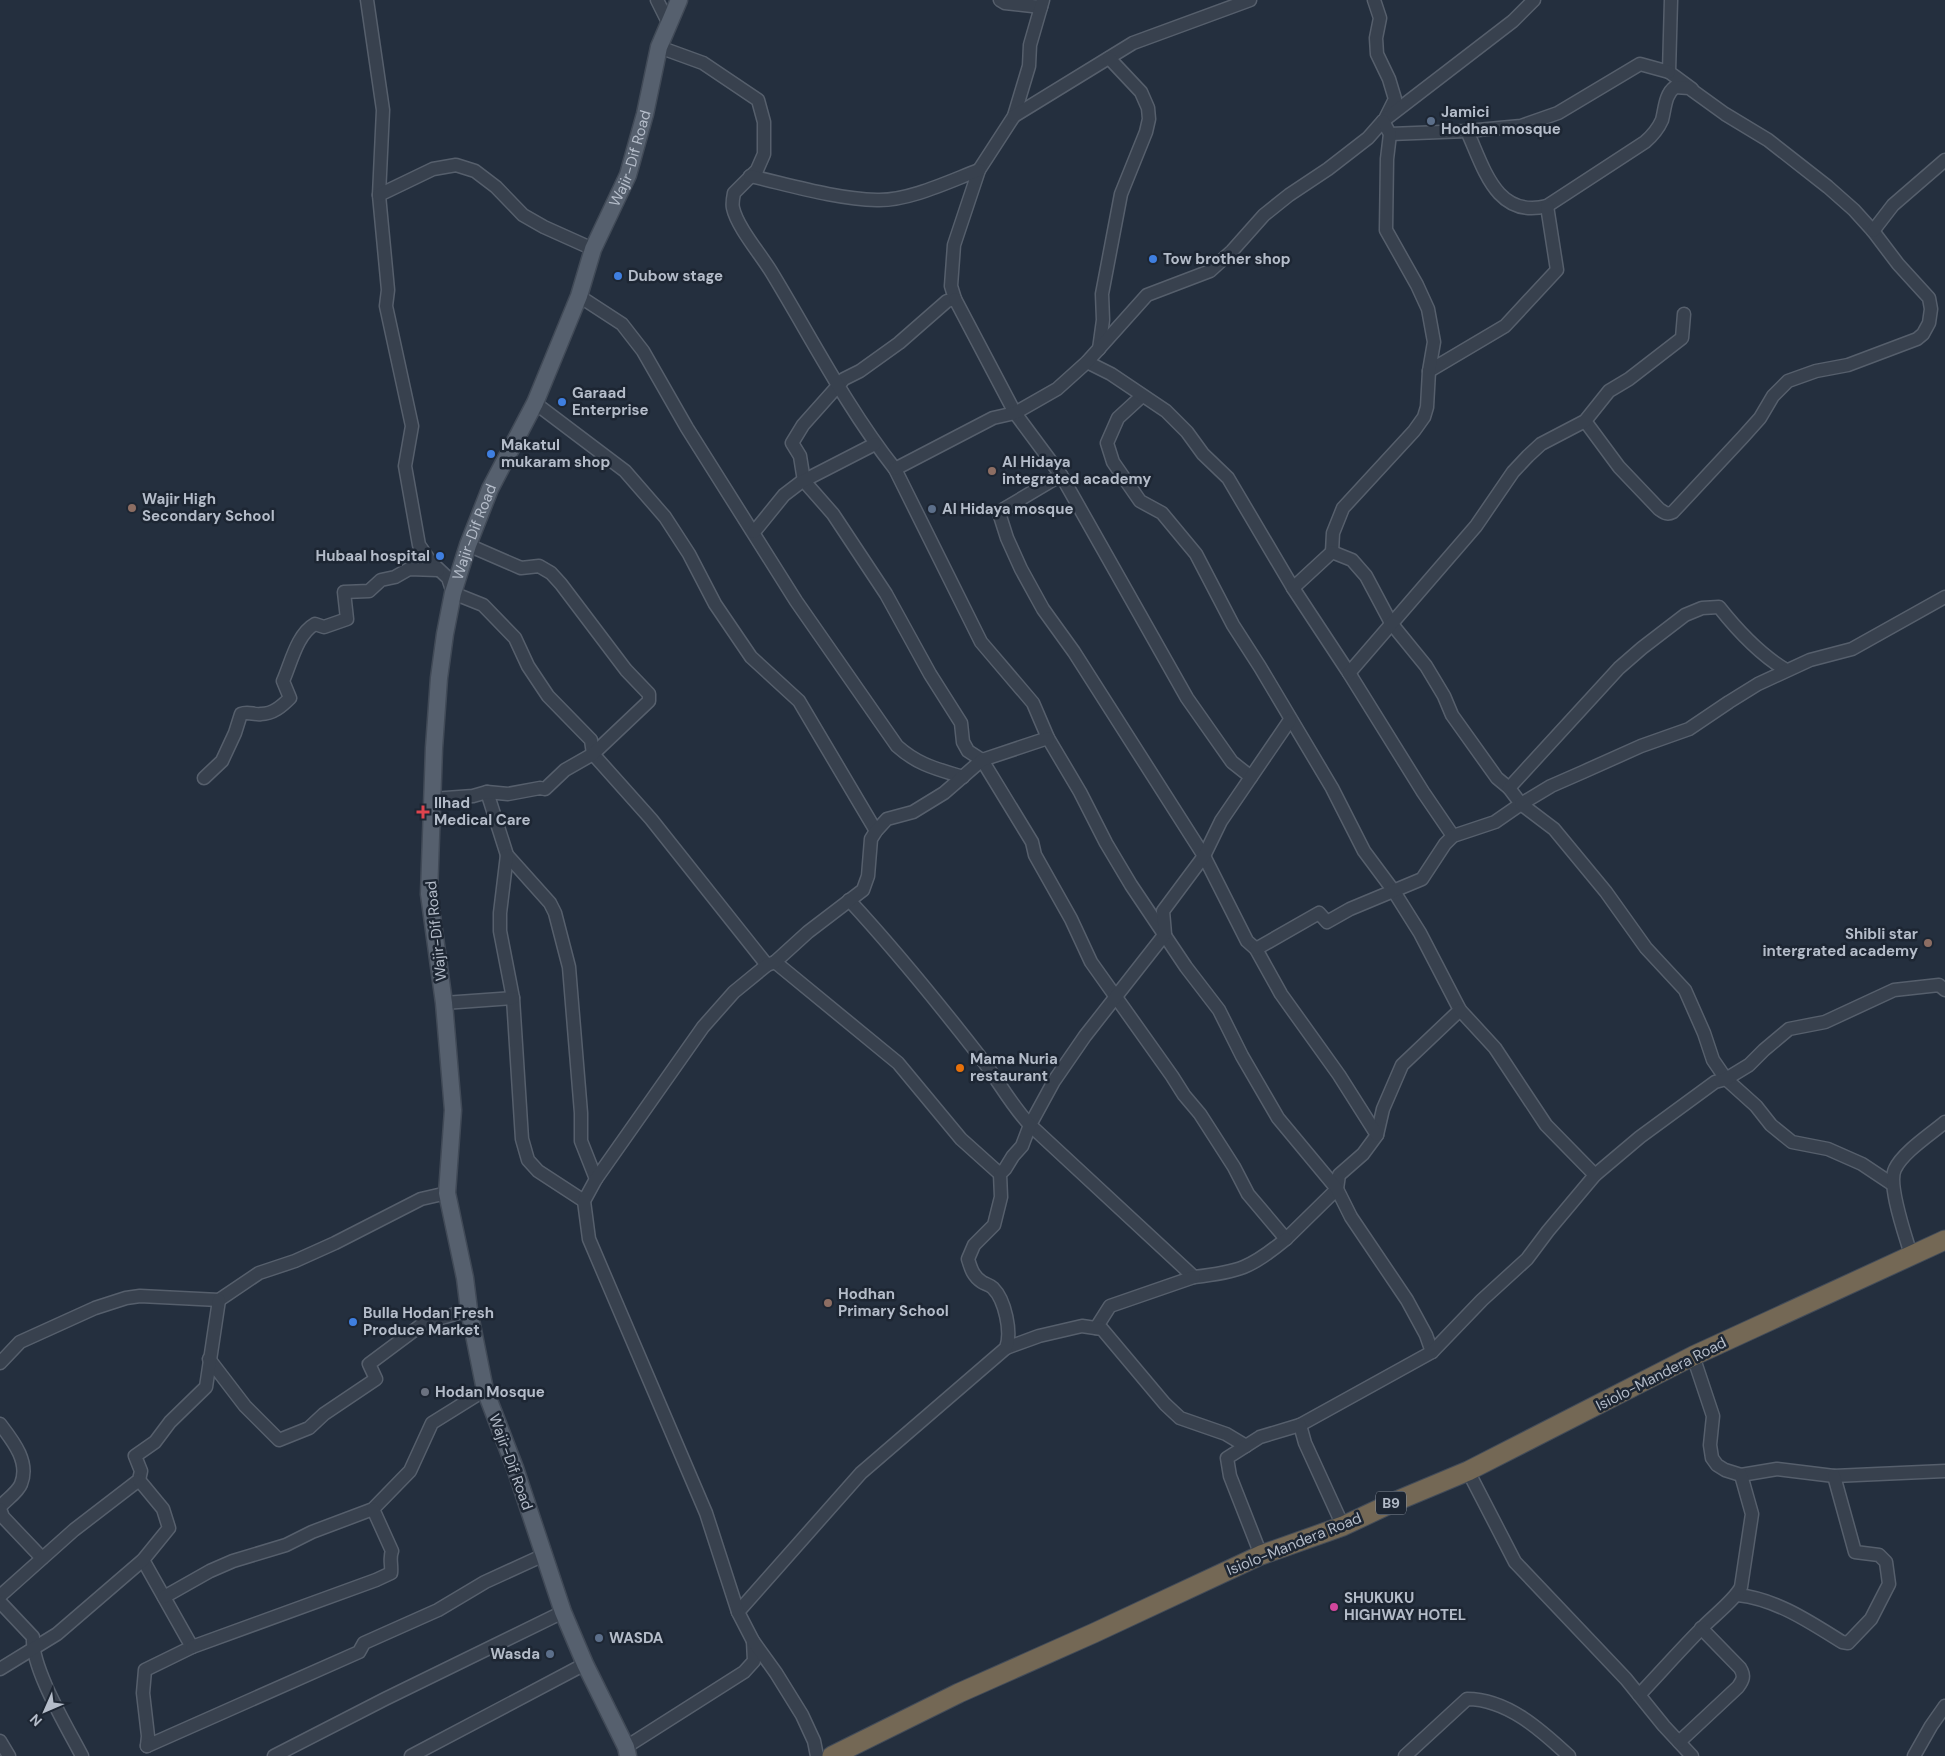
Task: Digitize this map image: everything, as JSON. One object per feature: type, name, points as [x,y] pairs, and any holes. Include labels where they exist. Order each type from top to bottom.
[{"type":"highway","name":"Isiolo-Mandera Road","points":[[832,1756],[959,1693],[1094,1633],[1261,1555],[1343,1526],[1394,1502],[1468,1472],[1693,1356],[1945,1240]]},
{"type":"main road","name":"Wajir-Dif Road","points":[[627,1752],[585,1664],[563,1612],[515,1468],[485,1390],[469,1310],[465,1278],[447,1193],[453,1110],[444,1003],[429,894],[439,678],[453,593],[468,545],[490,490],[535,403],[579,296],[593,249],[628,175],[645,114],[658,47],[679,0]]},
{"type":"street","points":[[367,0],[383,110],[379,195],[388,290],[386,306],[412,426],[405,466],[419,545],[438,570],[448,578],[453,593],[483,605],[515,638],[528,666],[548,696],[591,740],[593,754],[651,819],[771,964],[898,1063],[961,1139],[1000,1174],[1001,1197],[994,1225],[974,1245],[968,1259],[973,1274],[980,1281],[993,1288],[1004,1306],[1009,1332],[1006,1348]]},
{"type":"street","points":[[657,0],[669,24]]},
{"type":"street","points":[[1000,0],[1019,5],[1042,3],[1030,45],[1029,66],[1014,116],[979,170],[954,245],[951,286],[955,299],[1015,413],[1061,475],[1186,698],[1232,762],[1251,777]]},
{"type":"street","points":[[1014,116],[1133,43],[1250,0]]},
{"type":"street","points":[[1374,0],[1380,18],[1376,38],[1377,54],[1395,99],[1384,121]]},
{"type":"street","points":[[895,469],[987,421],[1015,413],[1056,389],[1087,362],[1148,295],[1210,271],[1232,251],[1264,215],[1361,143],[1384,121],[1513,21],[1534,0]]},
{"type":"street","points":[[1669,72],[1671,0]]},
{"type":"street","points":[[658,47],[704,63],[758,100],[764,122],[764,154],[757,170],[734,193],[733,208],[740,222],[772,272],[838,387],[875,444],[895,469],[982,642],[1033,703],[1048,738],[1131,886],[1186,967],[1219,1010],[1242,1056],[1278,1118],[1336,1189],[1351,1216],[1407,1300],[1426,1335],[1432,1352]]},
{"type":"street","points":[[1099,349],[1103,320],[1102,294],[1121,194],[1146,132],[1148,119],[1148,108],[1141,92],[1109,58]]},
{"type":"street","points":[[1390,134],[1467,131],[1521,126],[1558,113],[1640,64],[1669,72],[1726,114]]},
{"type":"street","points":[[1467,131],[1500,196],[1517,207],[1534,210],[1547,206],[1645,142],[1654,134],[1661,122],[1670,91],[1675,87],[1689,88],[1768,140],[1828,187],[1874,231],[1898,264],[1929,298],[1930,316],[1924,334],[1917,339],[1848,365],[1816,371],[1788,382],[1773,396],[1760,418],[1743,438],[1673,512],[1666,514],[1659,509],[1619,467],[1585,421]]},
{"type":"street","points":[[1293,588],[1332,552],[1333,533],[1344,508],[1391,457],[1424,417],[1427,407],[1429,371],[1434,342],[1428,309],[1417,285],[1386,230],[1387,159],[1390,134],[1384,121]]},
{"type":"street","points":[[1874,231],[1893,206],[1945,160]]},
{"type":"street","points":[[379,195],[433,169],[456,165],[475,171],[496,187],[523,215],[544,227],[593,249]]},
{"type":"street","points":[[750,176],[848,197],[879,200],[914,195],[979,170]]},
{"type":"street","points":[[1429,371],[1505,326],[1557,270],[1547,206]]},
{"type":"street","points":[[579,296],[622,324],[644,351],[687,428],[796,601],[897,746],[910,758],[927,766],[963,777]]},
{"type":"street","points":[[955,299],[947,301],[899,343],[860,371],[844,379],[803,425],[792,443],[800,456],[804,480],[833,514],[886,594],[930,674],[961,723],[963,742],[968,751],[982,760],[1032,842],[1035,856],[1071,919],[1091,962],[1184,1095],[1200,1114],[1234,1167],[1248,1194],[1286,1239]]},
{"type":"street","points":[[1349,673],[1476,526],[1513,472],[1541,444],[1585,421],[1609,391],[1629,379],[1682,338],[1684,314]]},
{"type":"street","points":[[1087,362],[1111,374],[1166,411],[1187,432],[1203,454],[1228,478],[1293,588],[1453,836]]},
{"type":"street","points":[[1142,396],[1118,418],[1107,443],[1113,462],[1140,501],[1162,513],[1196,554],[1232,625],[1260,667],[1332,788],[1364,851],[1393,890],[1420,933],[1460,1010],[1495,1048],[1546,1125],[1595,1175]]},
{"type":"street","points":[[535,403],[625,471],[665,517],[689,554],[715,604],[751,657],[798,701],[876,831]]},
{"type":"street","points":[[754,532],[784,495],[804,480],[875,444]]},
{"type":"street","points":[[1061,475],[1004,509],[1000,516],[1007,538],[1021,569],[1043,609],[1074,652],[1204,856],[1247,941],[1256,949],[1281,994],[1339,1075],[1377,1135]]},
{"type":"street","points":[[432,799],[473,796],[487,792],[508,794],[540,788],[544,789],[564,770],[593,754],[650,701],[649,694],[626,670],[562,584],[551,573],[539,566],[521,568],[468,545]]},
{"type":"street","points":[[1332,552],[1352,560],[1366,576],[1391,623],[1426,666],[1444,696],[1452,715],[1497,778],[1509,788],[1521,804],[1554,829],[1606,892],[1646,948],[1685,990],[1704,1033],[1713,1060],[1726,1079],[1756,1106],[1771,1125],[1792,1142],[1828,1149],[1862,1164],[1892,1184]]},
{"type":"street","points":[[204,778],[222,761],[235,733],[238,717],[241,714],[244,712],[262,714],[278,709],[290,698],[283,681],[297,647],[307,629],[315,624],[324,627],[347,619],[344,592],[369,591],[381,580],[396,577],[408,570],[438,570]]},
{"type":"street","points":[[1256,949],[1319,914],[1327,922],[1350,909],[1422,879],[1445,844],[1453,836],[1495,822],[1551,786],[1641,746],[1689,729],[1728,702],[1786,670],[1810,660],[1852,649],[1945,597]]},
{"type":"street","points":[[1509,788],[1619,668],[1685,615],[1702,608],[1719,607],[1737,629],[1772,662],[1786,670]]},
{"type":"street","points":[[1000,1174],[1022,1146],[1030,1125],[1054,1081],[1085,1036],[1165,934],[1164,910],[1204,856],[1221,821],[1290,720]]},
{"type":"street","points":[[817,1756],[814,1741],[802,1715],[776,1673],[753,1641],[738,1612],[706,1513],[590,1239],[584,1201],[596,1179],[703,1027],[734,992],[863,890],[868,876],[871,839],[887,819],[913,812],[944,793],[982,760],[1048,738]]},
{"type":"street","points":[[487,792],[507,855],[550,903],[555,913],[569,967],[581,1113],[581,1141],[596,1179]]},
{"type":"street","points":[[507,855],[500,913],[500,931],[513,998],[522,1139],[528,1160],[538,1171],[584,1201]]},
{"type":"street","points":[[849,900],[917,976],[1030,1125],[1194,1277]]},
{"type":"street","points":[[1261,1555],[1230,1476],[1227,1458],[1260,1437],[1300,1425],[1432,1352],[1482,1300],[1527,1259],[1595,1175],[1662,1121],[1715,1082],[1726,1079],[1749,1065],[1789,1029],[1825,1022],[1894,990],[1939,985],[1945,990]]},
{"type":"street","points":[[444,1003],[513,998]]},
{"type":"street","points":[[1096,1328],[1110,1306],[1194,1277],[1226,1274],[1245,1268],[1262,1258],[1286,1239],[1336,1189],[1339,1175],[1363,1154],[1377,1135],[1383,1109],[1402,1065],[1460,1010]]},
{"type":"street","points":[[1911,1255],[1892,1184],[1894,1170],[1902,1158],[1945,1122]]},
{"type":"street","points":[[0,1363],[20,1342],[95,1308],[126,1298],[140,1296],[219,1300],[259,1273],[295,1261],[335,1243],[421,1199],[447,1193]]},
{"type":"street","points":[[0,1596],[74,1530],[139,1480],[141,1471],[134,1456],[155,1442],[170,1422],[206,1387],[219,1300]]},
{"type":"street","points":[[209,1359],[245,1406],[279,1440],[309,1428],[324,1414],[376,1380],[369,1364],[424,1323],[469,1310]]},
{"type":"street","points":[[738,1612],[861,1473],[1006,1348],[1039,1336],[1082,1326],[1096,1328],[1108,1335],[1180,1418],[1226,1434],[1246,1446]]},
{"type":"street","points":[[1693,1356],[1713,1416],[1710,1445],[1712,1458],[1717,1465],[1741,1475],[1777,1469],[1834,1476],[1945,1471]]},
{"type":"street","points":[[164,1597],[210,1570],[233,1560],[286,1545],[312,1532],[373,1508],[410,1472],[432,1423],[485,1390]]},
{"type":"street","points":[[0,1424],[12,1440],[24,1463],[21,1486],[0,1508],[3,1517],[42,1558]]},
{"type":"street","points":[[1300,1425],[1305,1443],[1343,1526]]},
{"type":"street","points":[[1468,1472],[1515,1562],[1620,1672],[1692,1756]]},
{"type":"street","points":[[1738,1595],[1752,1514],[1741,1475]]},
{"type":"street","points":[[1639,1695],[1701,1628],[1730,1599],[1738,1595],[1751,1596],[1795,1613],[1842,1642],[1848,1643],[1871,1619],[1889,1584],[1886,1562],[1879,1554],[1855,1552],[1834,1476]]},
{"type":"street","points":[[0,1669],[57,1634],[143,1560],[169,1528],[163,1509],[139,1480]]},
{"type":"street","points":[[373,1508],[392,1551],[390,1556],[391,1573],[192,1647],[145,1670],[143,1693],[148,1736],[147,1746],[359,1652],[364,1643],[438,1610],[485,1582],[544,1555]]},
{"type":"street","points":[[143,1560],[192,1647]]},
{"type":"street","points":[[0,1602],[33,1637],[32,1649],[51,1696],[82,1756]]},
{"type":"street","points":[[274,1756],[385,1699],[563,1612]]},
{"type":"street","points":[[1679,1742],[1738,1687],[1742,1680],[1743,1674],[1740,1668],[1701,1628]]},
{"type":"street","points":[[627,1752],[744,1672],[754,1661],[753,1641]]},
{"type":"street","points":[[411,1756],[585,1664]]},
{"type":"street","points":[[1405,1756],[1467,1699],[1479,1699],[1505,1708],[1525,1720],[1569,1756]]},
{"type":"street","points":[[1914,1756],[1945,1706]]},
{"type":"street","points":[[0,1741],[9,1756]]},
{"type":"place","name":"Jamici Hodhan mosque","points":[[1431,121]]},
{"type":"place","name":"Tow brother shop","points":[[1153,259]]},
{"type":"place","name":"Dubow stage","points":[[618,276]]},
{"type":"place","name":"Garaad Enterprise","points":[[562,402]]},
{"type":"place","name":"Makatul mukaram shop","points":[[491,454]]},
{"type":"place","name":"Al Hidaya integrated academy","points":[[992,471]]},
{"type":"place","name":"Wajir High Secondary School","points":[[132,508]]},
{"type":"place","name":"Al Hidaya mosque","points":[[932,509]]},
{"type":"place","name":"Hubaal hospital","points":[[440,556]]},
{"type":"place","name":"Ilhad Medical Care","points":[[423,812]]},
{"type":"place","name":"Shibli star intergrated academy","points":[[1928,943]]},
{"type":"place","name":"Mama Nuria restaurant","points":[[960,1068]]},
{"type":"place","name":"Hodhan Primary School","points":[[828,1303]]},
{"type":"place","name":"Bulla Hodan Fresh Produce Market","points":[[353,1322]]},
{"type":"place","name":"Hodan Mosque","points":[[425,1392]]},
{"type":"place","name":"SHUKUKU HIGHWAY HOTEL","points":[[1334,1607]]},
{"type":"place","name":"WASDA","points":[[599,1638]]},
{"type":"place","name":"Wasda","points":[[550,1654]]}]
